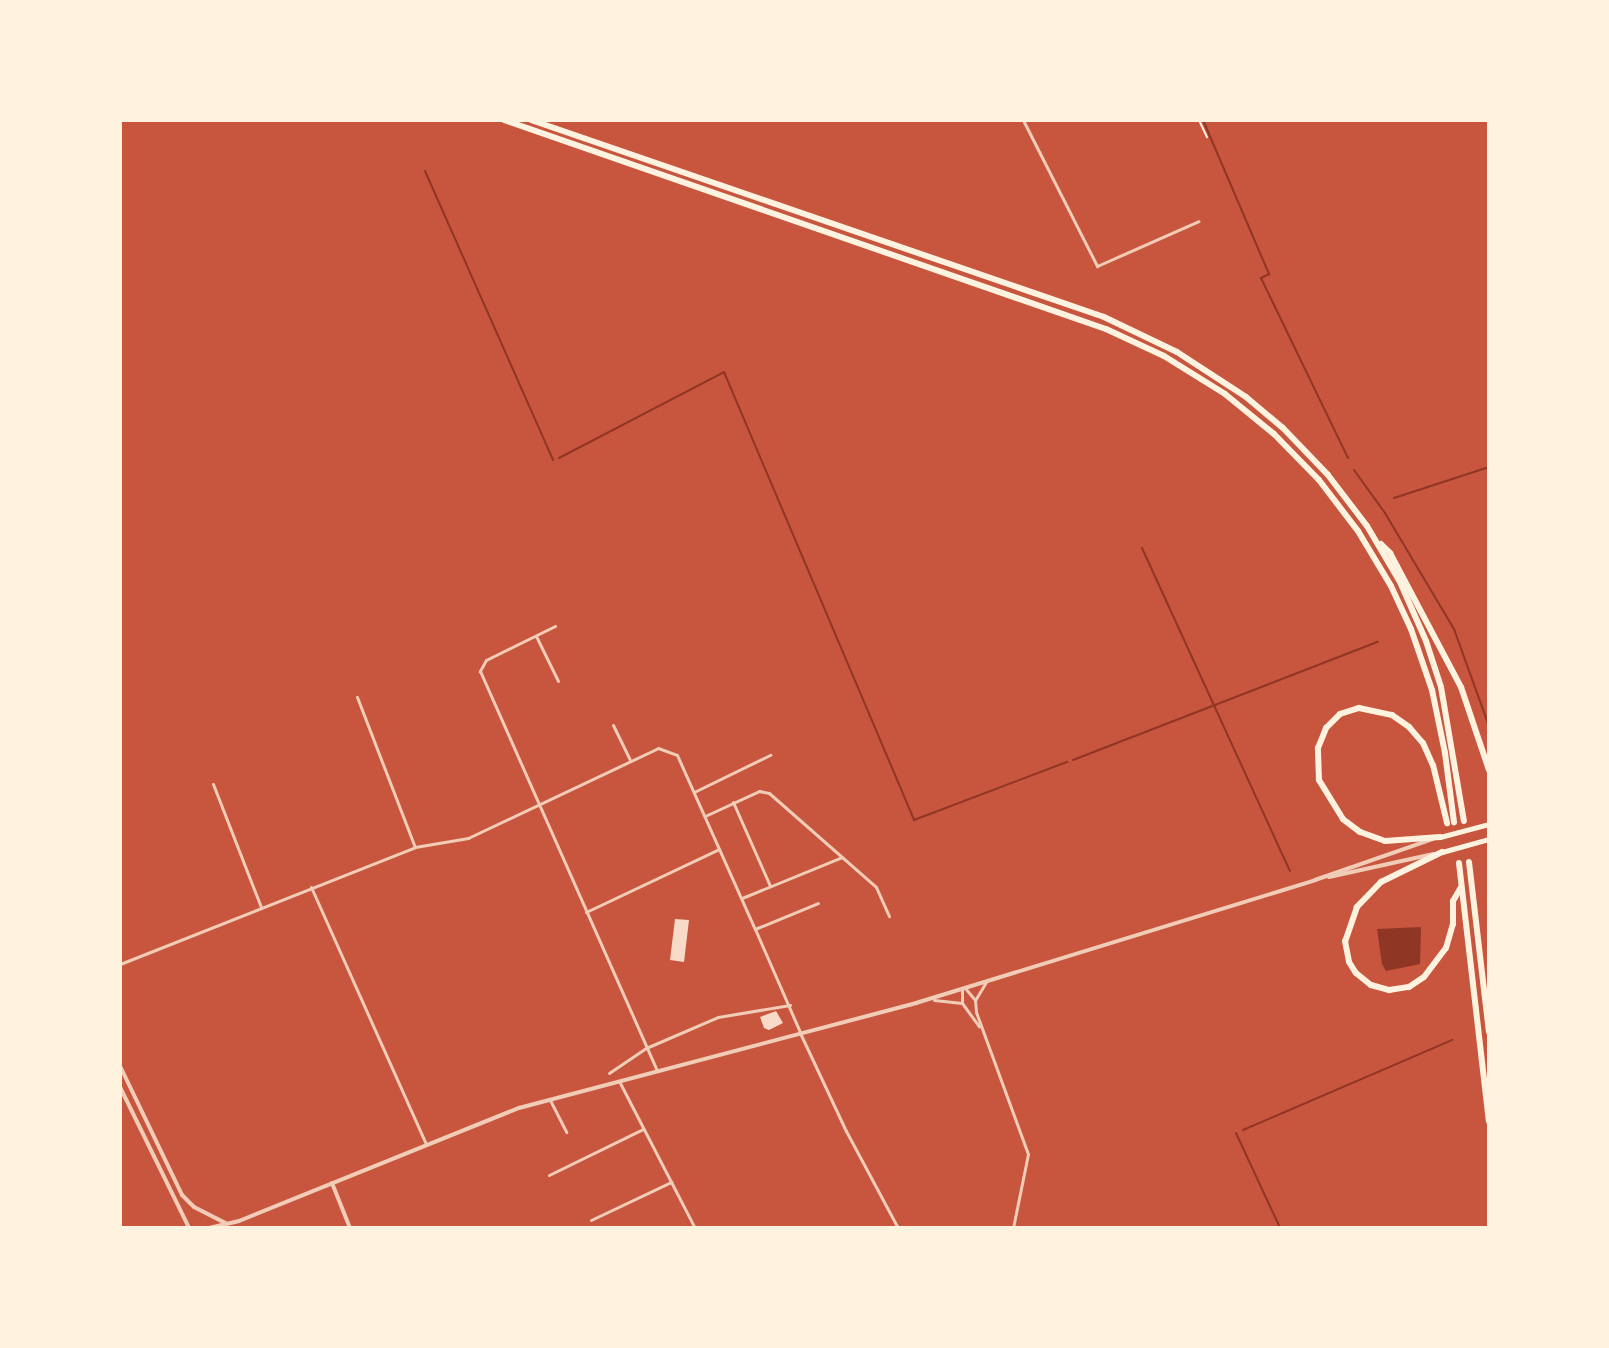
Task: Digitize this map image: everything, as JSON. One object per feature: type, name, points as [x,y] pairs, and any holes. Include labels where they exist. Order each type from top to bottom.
[{"type":"highway","points":[[504,120],[1106,329],[1164,356],[1231,398],[1280,439],[1329,492],[1362,537],[1391,586],[1411,629],[1432,690],[1442,737],[1450,822],[1428,754],[1417,735],[1402,721],[1359,708],[1340,714],[1326,728],[1318,748],[1319,780],[1343,819],[1360,832],[1385,841],[1440,837]]},
{"type":"highway","points":[[531,120],[1058,301],[1149,337],[1205,368],[1271,417],[1328,475],[1376,540],[1414,611],[1437,671],[1451,726],[1464,821]]},
{"type":"highway","points":[[1376,540],[1390,553],[1461,687],[1489,770]]},
{"type":"highway","points":[[1442,852],[1381,882],[1357,907],[1345,941],[1349,962],[1356,973],[1371,985],[1389,990],[1402,990],[1418,981],[1437,964],[1446,948],[1453,924],[1453,901],[1461,887]]},
{"type":"highway","points":[[1469,862],[1489,1032]]},
{"type":"highway","points":[[1459,863],[1489,1121]]},
{"type":"main road","points":[[1440,837],[1489,824]]},
{"type":"main road","points":[[1442,852],[1489,839]]},
{"type":"street","points":[[1023,120],[1097,266],[1199,221]]},
{"type":"street","points":[[555,626],[486,660],[480,671],[657,1071]]},
{"type":"street","points":[[536,636],[558,681]]},
{"type":"street","points":[[357,697],[415,847]]},
{"type":"street","points":[[613,725],[630,760]]},
{"type":"street","points":[[120,964],[415,847],[468,838],[654,749],[669,750],[677,755],[801,1035],[898,1228]]},
{"type":"street","points":[[694,792],[770,755]]},
{"type":"street","points":[[213,784],[261,907]]},
{"type":"street","points":[[705,816],[765,790],[878,890],[889,916]]},
{"type":"street","points":[[733,802],[770,886]]},
{"type":"street","points":[[204,1213],[209,1228],[229,1223],[502,1114],[964,989],[1315,880],[1440,837]]},
{"type":"street","points":[[585,913],[719,849]]},
{"type":"street","points":[[1315,880],[1442,852]]},
{"type":"street","points":[[742,898],[842,857]]},
{"type":"street","points":[[311,887],[426,1144]]},
{"type":"street","points":[[755,929],[818,903]]},
{"type":"street","points":[[975,1000],[986,982]]},
{"type":"street","points":[[964,989],[975,1000],[981,1029],[1027,1147],[1027,1162],[1013,1228]]},
{"type":"street","points":[[964,989],[962,1003],[981,1029]]},
{"type":"street","points":[[926,1000],[962,1003]]},
{"type":"street","points":[[609,1073],[646,1048],[718,1017],[790,1005]]},
{"type":"street","points":[[120,1066],[182,1195],[204,1213],[229,1223]]},
{"type":"street","points":[[619,1081],[695,1228]]},
{"type":"street","points":[[120,1087],[189,1228]]},
{"type":"street","points":[[550,1100],[566,1132]]},
{"type":"street","points":[[549,1175],[643,1129]]},
{"type":"street","points":[[591,1220],[671,1182]]},
{"type":"street","points":[[332,1183],[350,1228]]},
{"type":"street","points":[[187,1221],[192,1213],[204,1213]]},
{"type":"path","points":[[1199,120],[1207,137]]},
{"type":"shaded area","points":[[1421,927],[1420,964],[1386,971],[1382,964],[1377,929]]},
{"type":"building","points":[[675,919],[689,920],[684,962],[670,960]]},
{"type":"building","points":[[776,1011],[783,1023],[769,1030],[764,1028],[760,1017]]},
{"type":"waterway","points":[[1203,120],[1269,274],[1261,278],[1348,458]]},
{"type":"waterway","points":[[425,171],[553,460]]},
{"type":"waterway","points":[[559,458],[724,372],[914,820],[1067,762]]},
{"type":"waterway","points":[[1394,498],[1489,467]]},
{"type":"waterway","points":[[1354,470],[1385,513],[1454,629],[1489,726]]},
{"type":"waterway","points":[[1142,548],[1290,871]]},
{"type":"waterway","points":[[1073,760],[1378,642]]},
{"type":"waterway","points":[[1243,1130],[1452,1040]]},
{"type":"waterway","points":[[1236,1133],[1280,1228]]}]
